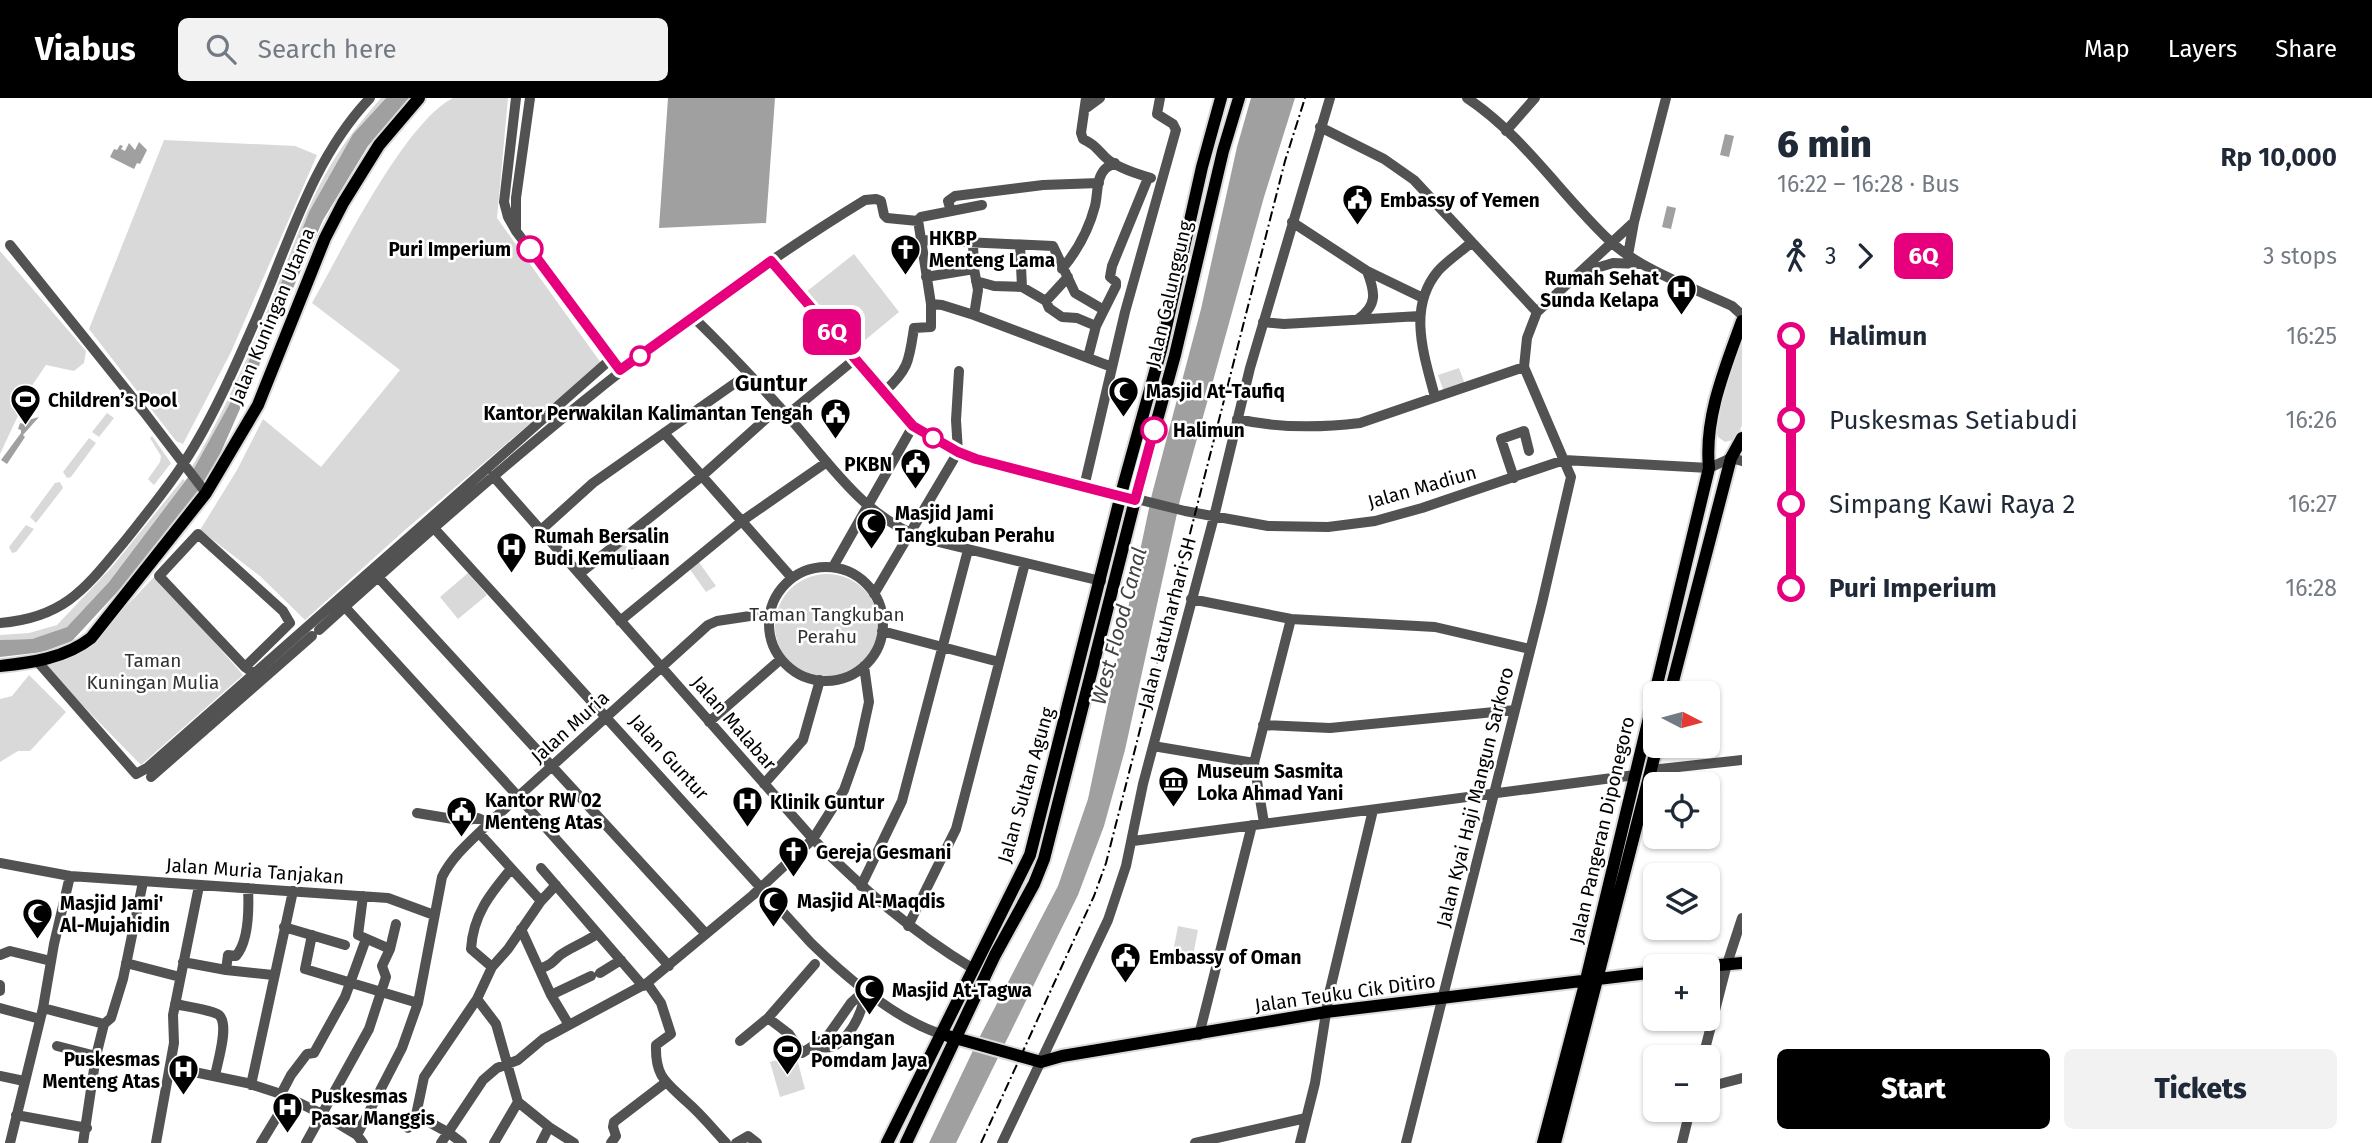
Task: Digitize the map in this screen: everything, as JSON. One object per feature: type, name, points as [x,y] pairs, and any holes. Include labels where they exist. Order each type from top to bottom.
[{"type":"main road","name":"Jalan Kuningan Utama","points":[[0,666],[37,661],[71,650],[91,638],[184,523],[258,405],[325,238],[343,203],[379,145],[419,98]]},
{"type":"main road","name":"Jalan Galunggung","points":[[1121,496],[1175,291],[1202,167],[1222,98]]},
{"type":"main road","name":"Jalan Galunggung","points":[[1137,500],[1175,355],[1223,151],[1239,98]]},
{"type":"main road","points":[[1175,291],[1189,293]]},
{"type":"main road","name":"Jalan Pangeran Diponegoro","points":[[1555,1143],[1634,775],[1709,468],[1707,447],[1712,418],[1742,321]]},
{"type":"main road","points":[[1673,681],[1742,438]]},
{"type":"main road","name":"Jalan Sultan Agung","points":[[905,1143],[962,1039],[995,955],[1034,884],[1044,859],[1102,601],[1101,581],[1121,496]]},
{"type":"main road","name":"Jalan Sultan Agung","points":[[887,1143],[1030,855],[1102,601],[1137,500]]},
{"type":"main road","name":"Jalan Pangeran Diponegoro","points":[[1543,1143],[1654,758]]},
{"type":"main road","points":[[984,948],[995,955]]},
{"type":"main road","points":[[1720,965],[1742,963]]},
{"type":"main road","name":"Jalan Teuku Cik Ditiro","points":[[1041,1062],[1062,1056],[1326,1012],[1643,973]]},
{"type":"main road","name":"Jalan Guntur","points":[[941,1034],[1041,1062]]},
{"type":"main road","points":[[1049,1045],[1052,1051],[1062,1056]]},
{"type":"street","points":[[0,623],[33,619],[49,613],[71,598],[112,556],[185,469],[230,376],[305,200],[336,140],[370,98]]},
{"type":"street","points":[[516,98],[504,202],[508,217],[620,370]]},
{"type":"street","points":[[516,231],[516,198],[530,98]]},
{"type":"street","points":[[1086,98],[1081,133],[1083,139],[1098,147],[1105,158],[1161,180]]},
{"type":"street","points":[[1084,109],[1100,98]]},
{"type":"street","points":[[1084,487],[1125,312],[1176,130],[1173,124],[1157,114],[1160,98]]},
{"type":"street","name":"Jalan Latuharhari SH","points":[[1002,1143],[1108,920],[1133,841],[1143,784],[1214,517],[1237,419],[1329,98]]},
{"type":"street","points":[[1467,98],[1506,131],[1611,243],[1642,264],[1732,306],[1742,315]]},
{"type":"street","points":[[1506,131],[1535,98]]},
{"type":"street","points":[[1628,255],[1666,98]]},
{"type":"street","points":[[1320,127],[1384,159],[1413,180],[1537,312]]},
{"type":"street","points":[[1046,301],[1083,239],[1105,169],[1115,163]]},
{"type":"street","points":[[1088,357],[1096,326],[1116,286],[1116,282],[1110,277],[1112,267],[1148,177]]},
{"type":"street","points":[[951,211],[948,201],[955,196],[1043,185],[1099,183]]},
{"type":"street","points":[[37,661],[136,774],[151,776],[433,527],[620,370],[801,239],[865,200],[881,201],[887,218],[918,221]]},
{"type":"street","points":[[918,221],[921,217],[982,205]]},
{"type":"street","points":[[884,392],[906,368],[914,328],[931,327],[931,304],[918,221]]},
{"type":"street","points":[[1292,222],[1367,271],[1423,298]]},
{"type":"street","points":[[1237,419],[1270,426],[1339,426],[1360,423],[1524,367],[1527,338],[1537,312],[1634,222]]},
{"type":"street","points":[[921,240],[1052,246],[1072,289],[1080,297],[1104,310]]},
{"type":"street","points":[[1435,397],[1419,328],[1423,298],[1438,271],[1472,242]]},
{"type":"street","points":[[973,243],[978,290],[974,315]]},
{"type":"street","points":[[10,245],[132,396],[204,491]]},
{"type":"street","points":[[1020,245],[1022,287]]},
{"type":"street","name":"Jalan Madiun","points":[[771,261],[913,426],[958,452],[976,459],[1214,517],[1268,526],[1328,527],[1375,521],[1422,508],[1563,460],[1709,468],[1736,460]]},
{"type":"street","points":[[1579,274],[1613,263],[1642,264]]},
{"type":"street","points":[[926,276],[974,269]]},
{"type":"street","points":[[1358,320],[1369,311],[1373,300],[1373,286],[1367,271]]},
{"type":"street","points":[[976,281],[994,286],[1022,287],[1046,301],[1049,308],[1062,317],[1077,318],[1096,326]]},
{"type":"street","points":[[931,304],[974,315],[1112,367]]},
{"type":"street","points":[[1263,322],[1284,324],[1420,316]]},
{"type":"street","points":[[694,318],[783,411],[867,507],[910,534],[1101,581]]},
{"type":"street","points":[[250,670],[297,635],[611,359]]},
{"type":"street","points":[[579,574],[783,411],[855,359]]},
{"type":"street","name":"Jalan Kyai Haji Mangun Sarkoro","points":[[1406,1143],[1571,477],[1524,367]]},
{"type":"street","points":[[874,594],[958,452],[956,420],[959,371]]},
{"type":"street","points":[[544,528],[593,484],[748,374]]},
{"type":"street","points":[[834,567],[913,426]]},
{"type":"street","points":[[1514,478],[1501,439],[1524,431],[1529,451]]},
{"type":"street","points":[[664,433],[792,578]]},
{"type":"street","points":[[620,621],[742,521],[827,462]]},
{"type":"street","name":"Jalan Malabar","points":[[493,477],[544,528],[579,574],[813,839],[861,886],[908,926],[972,968]]},
{"type":"street","points":[[184,523],[284,611],[297,635]]},
{"type":"street","name":"Jalan Guntur","points":[[433,527],[811,943],[863,992],[941,1034]]},
{"type":"street","points":[[159,576],[198,534]]},
{"type":"street","points":[[861,886],[902,801],[968,550]]},
{"type":"street","points":[[908,926],[956,829],[1025,563]]},
{"type":"street","points":[[149,566],[250,670]]},
{"type":"street","points":[[834,567],[857,576],[874,594],[881,612],[882,631],[876,650],[864,666],[848,676],[820,680],[798,673],[782,659],[771,636],[770,613],[779,591],[792,578],[813,568],[834,567]]},
{"type":"street","points":[[378,577],[706,934]]},
{"type":"street","points":[[1191,599],[1291,619],[1435,627],[1530,649]]},
{"type":"street","points":[[345,607],[669,966]]},
{"type":"street","name":"Jalan Muria","points":[[360,1139],[402,1048],[418,1003],[445,870],[464,846],[712,622],[770,613]]},
{"type":"street","points":[[1264,823],[1254,762],[1291,619]]},
{"type":"street","points":[[151,776],[290,623]]},
{"type":"street","points":[[882,631],[999,662]]},
{"type":"street","points":[[277,635],[285,645]]},
{"type":"street","points":[[709,722],[782,659]]},
{"type":"street","points":[[441,1143],[483,1080],[497,1068],[517,1060],[543,1040],[645,984],[813,839],[844,790],[859,748],[869,702],[864,666]]},
{"type":"street","points":[[764,784],[803,740],[820,680]]},
{"type":"street","points":[[1263,725],[1330,728],[1515,710]]},
{"type":"street","points":[[1153,746],[1254,762]]},
{"type":"street","points":[[1651,770],[1742,760]]},
{"type":"street","points":[[1133,841],[1634,775]]},
{"type":"street","points":[[1300,1143],[1315,1083],[1326,1012],[1373,810]]},
{"type":"street","points":[[417,813],[465,821],[478,817],[489,823]]},
{"type":"street","points":[[1199,1035],[1252,825]]},
{"type":"street","points":[[479,833],[541,901]]},
{"type":"street","name":"Jalan Muria Tanjakan","points":[[1,865],[70,876],[388,898],[434,915]]},
{"type":"street","points":[[541,868],[661,1003],[671,1034],[656,1045],[656,1062],[665,1083],[686,1100],[726,1143]]},
{"type":"street","points":[[492,967],[471,949],[474,929],[485,902],[512,869]]},
{"type":"street","points":[[10,1143],[42,1013],[70,876]]},
{"type":"street","points":[[83,1143],[103,1024],[111,1018],[143,882]]},
{"type":"street","points":[[408,1128],[416,1115],[424,1077],[477,999],[492,967],[556,885]]},
{"type":"street","points":[[156,1143],[174,1043],[173,1015],[199,886]]},
{"type":"street","points":[[226,970],[228,956],[236,956],[241,949],[248,912],[248,888]]},
{"type":"street","points":[[251,1084],[293,891]]},
{"type":"street","points":[[363,896],[357,933],[390,949]]},
{"type":"street","points":[[1706,1045],[1742,918]]},
{"type":"street","points":[[306,1143],[369,1029],[387,975],[382,966],[390,949],[396,924]]},
{"type":"street","points":[[284,927],[345,945]]},
{"type":"street","points":[[521,929],[551,995],[569,1025]]},
{"type":"street","points":[[540,969],[556,962],[559,956],[584,944],[597,934]]},
{"type":"street","points":[[312,935],[305,969],[418,1003]]},
{"type":"street","points":[[261,1143],[285,1096],[290,1075],[307,1054],[314,1053],[345,997],[366,939]]},
{"type":"street","points":[[0,955],[10,951],[51,961]]},
{"type":"street","points":[[551,995],[621,960]]},
{"type":"street","points":[[183,962],[273,975]]},
{"type":"street","points":[[126,963],[180,977]]},
{"type":"street","points":[[740,1041],[768,1018],[815,964]]},
{"type":"street","points":[[816,1045],[820,1048],[845,1040],[860,1012],[864,1000],[863,992]]},
{"type":"street","points":[[768,1018],[789,1034],[803,1053],[827,1037],[851,1003],[863,992]]},
{"type":"street","points":[[477,999],[496,1024],[518,1102],[574,1143]]},
{"type":"street","points":[[175,1004],[209,1012],[221,1019],[224,1032],[215,1076]]},
{"type":"street","points":[[0,1008],[103,1024]]},
{"type":"street","points":[[57,1046],[96,1056]]},
{"type":"street","points":[[170,1067],[251,1084],[285,1096],[322,1114],[360,1139]]},
{"type":"street","points":[[0,1076],[24,1081]]},
{"type":"street","points":[[1720,1084],[1742,1078]]},
{"type":"street","points":[[611,1143],[617,1136],[614,1122],[665,1083]]},
{"type":"street","points":[[494,1143],[518,1102]]},
{"type":"street","points":[[16,1115],[86,1128]]},
{"type":"street","points":[[416,1115],[462,1143]]},
{"type":"street","points":[[1195,1143],[1306,1118]]},
{"type":"street","points":[[1682,1143],[1687,1122]]},
{"type":"street","points":[[541,1143],[549,1127]]},
{"type":"street","points":[[736,1143],[748,1136],[757,1143]]},
{"type":"green space","points":[[381,98],[386,98],[353,134],[309,212],[263,329],[230,403],[192,472],[190,470],[246,360],[322,181],[348,139]]},
{"type":"green space","points":[[453,98],[508,98],[497,218],[601,363],[405,530],[305,620],[260,576],[200,530],[237,470],[263,419],[321,467],[400,370],[312,303],[356,222],[394,160],[414,133],[434,112]]},
{"type":"green space","points":[[164,140],[295,146],[317,155],[231,352],[183,444],[176,441],[89,329]]},
{"type":"green space","points":[[0,251],[86,351],[84,363],[74,371],[46,365],[33,384],[0,454]]},
{"type":"green space","points":[[854,254],[899,312],[852,351],[806,292]]},
{"type":"green space","points":[[1742,339],[1742,425],[1736,439],[1725,442],[1718,437],[1716,428],[1739,341]]},
{"type":"green space","points":[[1459,368],[1466,387],[1445,395],[1438,375]]},
{"type":"green space","points":[[107,413],[114,418],[99,437],[92,432]]},
{"type":"green space","points":[[152,436],[171,463],[154,485],[148,479],[161,456],[150,438]]},
{"type":"green space","points":[[89,438],[96,443],[71,477],[67,478],[63,472]]},
{"type":"green space","points":[[183,479],[185,481],[109,582],[67,627],[32,639],[0,640],[0,635],[29,633],[57,625],[112,567]]},
{"type":"green space","points":[[60,482],[63,488],[36,523],[30,517],[55,483]]},
{"type":"green space","points":[[26,525],[34,529],[16,552],[12,553],[9,547]]},
{"type":"green space","points":[[624,544],[640,563],[632,570],[616,551]]},
{"type":"green space","points":[[698,561],[716,586],[706,592],[689,568]]},
{"type":"green space","points":[[468,573],[487,595],[458,619],[440,597]]},
{"type":"green space","name":"Taman Tangkuban Perahu","points":[[827,574],[847,578],[864,589],[875,606],[879,626],[875,646],[864,663],[847,674],[827,678],[807,674],[790,663],[779,646],[775,626],[779,606],[790,589],[807,578]]},
{"type":"green space","name":"Taman Kuningan Mulia","points":[[156,575],[243,675],[141,765],[45,667],[72,657],[96,638]]},
{"type":"green space","points":[[29,675],[66,712],[30,751],[18,751],[0,762],[0,699],[12,696]]},
{"type":"green space","points":[[1178,926],[1198,930],[1192,961],[1172,957]]},
{"type":"green space","name":"Lapangan Pomdam Jaya","points":[[796,1055],[805,1089],[780,1097],[770,1062]]},
{"type":"shaded area","points":[[386,98],[411,98],[368,146],[323,220],[210,477],[163,539],[72,641],[43,652],[0,657],[0,640],[32,639],[67,627],[109,582],[192,472],[230,403],[263,329],[309,212],[353,134]]},
{"type":"shaded area","points":[[668,98],[775,98],[766,223],[659,228]]},
{"type":"shaded area","points":[[1251,98],[1295,98],[1264,197],[1180,500],[1125,750],[1104,826],[1078,895],[956,1143],[929,1143],[978,1040],[1058,886],[1088,799],[1152,494],[1201,309],[1237,147]]},
{"type":"shaded area","points":[[1725,134],[1734,136],[1729,157],[1720,155]]},
{"type":"shaded area","points":[[139,142],[147,150],[140,164],[137,163],[134,169],[110,157],[120,145],[125,151],[129,143],[135,150]]},
{"type":"shaded area","points":[[1667,206],[1676,208],[1671,229],[1662,227]]},
{"type":"shaded area","points":[[39,417],[23,435],[25,437],[7,464],[1,460],[21,433],[18,429],[20,423],[24,424]]},
{"type":"railway","points":[[981,1143],[1094,896],[1106,863],[1285,161],[1305,98]]},
{"type":"bus line","name":"6Q","points":[[530,249],[620,370],[771,261],[913,426],[958,452],[1135,500],[1154,430]]},
{"type":"place","name":"Embassy of Yemen","points":[[1357,227]]},
{"type":"place","name":"Puri Imperium","points":[[530,249]]},
{"type":"place","name":"HKBP Menteng Lama","points":[[906,276]]},
{"type":"place","name":"Rumah Sehat Sunda Kelapa","points":[[1682,316]]},
{"type":"place","name":"Masjid At-Taufiq","points":[[1123,418]]},
{"type":"place","name":"Children’s Pool","points":[[25,427]]},
{"type":"place","name":"Halimun","points":[[1154,430]]},
{"type":"place","name":"Kantor Perwakilan Kalimantan Tengah","points":[[836,440]]},
{"type":"place","name":"PKBN","points":[[915,491]]},
{"type":"place","name":"Masjid Jami Tangkuban Perahu","points":[[872,551]]},
{"type":"place","name":"Rumah Bersalin Budi Kemuliaan","points":[[511,574]]},
{"type":"place","name":"Museum Sasmita Loka Ahmad Yani","points":[[1174,809]]},
{"type":"place","name":"Klinik Guntur","points":[[747,829]]},
{"type":"place","name":"Kantor RW 02 Menteng Atas","points":[[462,838]]},
{"type":"place","name":"Gereja Gesmani","points":[[793,879]]},
{"type":"place","name":"Masjid Al-Maqdis","points":[[774,928]]},
{"type":"place","name":"Masjid Jami' Al-Mujahidin","points":[[37,941]]},
{"type":"place","name":"Embassy of Oman","points":[[1126,984]]},
{"type":"place","name":"Masjid At-Tagwa","points":[[869,1017]]},
{"type":"place","name":"Lapangan Pomdam Jaya","points":[[788,1076]]},
{"type":"place","name":"Puskesmas Menteng Atas","points":[[183,1097]]},
{"type":"place","name":"Puskesmas Pasar Manggis","points":[[288,1134]]},
{"type":"district","name":"Guntur","points":[[771,383]]},
{"type":"water label","name":"West Flood Canal","points":[[1119,626]]}]
